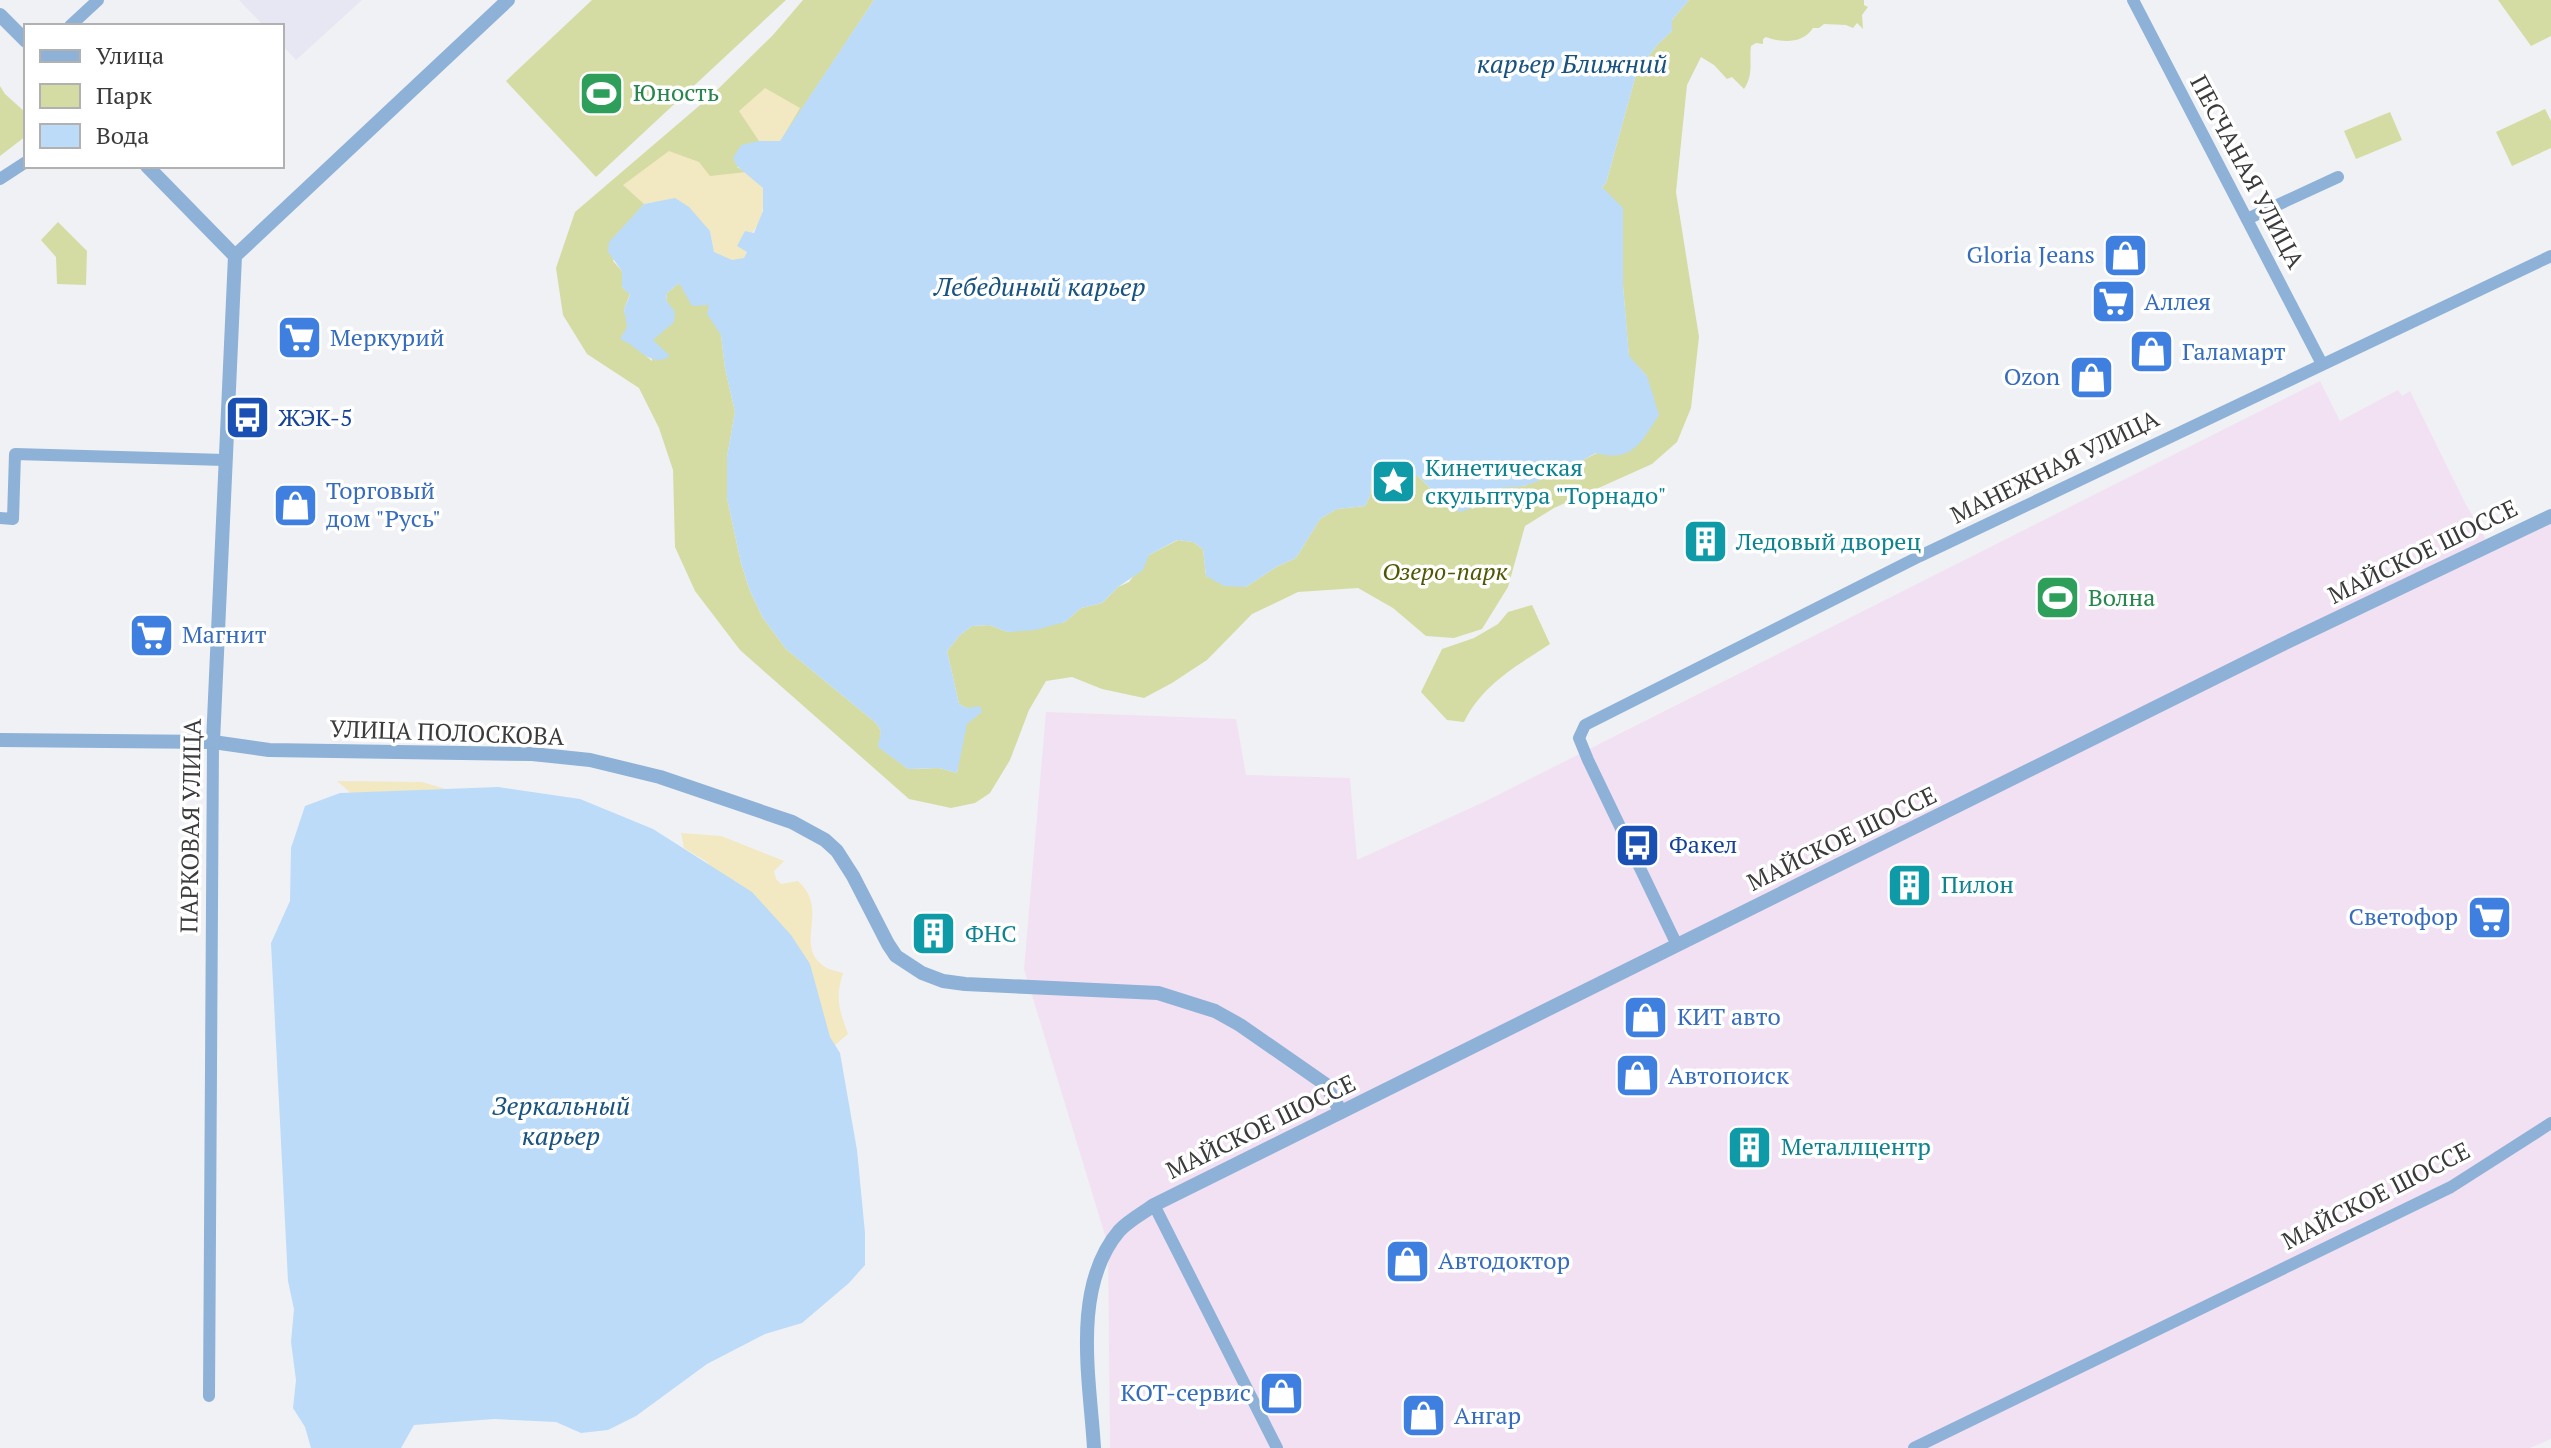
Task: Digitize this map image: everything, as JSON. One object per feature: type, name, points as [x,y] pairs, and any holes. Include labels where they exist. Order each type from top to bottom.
[{"type":"street","points":[[72,24],[98,0]]},
{"type":"street","points":[[149,168],[235,256],[508,0]]},
{"type":"street","name":"ПЕСЧАНАЯ УЛИЦА","points":[[2133,0],[2322,364]]},
{"type":"street","points":[[0,15],[24,39]]},
{"type":"street","points":[[0,179],[24,163]]},
{"type":"street","points":[[2247,219],[2338,177]]},
{"type":"street","name":"ПАРКОВАЯ УЛИЦА","points":[[209,1396],[213,742],[235,256]]},
{"type":"street","name":"МАНЕЖНАЯ УЛИЦА","points":[[1677,945],[1579,738],[1585,725],[1920,556],[2551,256]]},
{"type":"street","points":[[0,518],[13,519],[15,454],[225,460]]},
{"type":"street","name":"МАЙСКОЕ ШОССЕ","points":[[1094,1448],[1089,1352],[1091,1288],[1097,1268],[1120,1230],[1154,1205],[2281,645],[2551,516]]},
{"type":"street","name":"УЛИЦА ПОЛОСКОВА","points":[[0,740],[213,742],[269,750],[532,754],[590,760],[660,777],[792,822],[825,840],[837,851],[853,876],[896,956],[922,973],[943,981],[965,984],[1158,993],[1215,1011],[1325,1084],[1341,1112]]},
{"type":"street","name":"МАЙСКОЕ ШОССЕ","points":[[1914,1448],[2451,1187],[2551,1123]]},
{"type":"street","name":"МАЙСКОЕ ШОССЕ","points":[[1154,1205],[1277,1448]]},
{"type":"shaded area","points":[[239,0],[362,0],[296,60],[284,47],[284,24],[262,24]]},
{"type":"shaded area","points":[[2320,381],[2340,421],[2398,390],[2402,396],[2410,391],[2465,503],[2492,550],[2551,521],[2551,1439],[2530,1448],[1110,1448],[1108,1245],[1024,969],[1046,712],[1236,719],[1246,775],[1350,778],[1357,860],[1486,801]]},
{"type":"green space","name":"Юность","points":[[592,0],[786,0],[596,177],[506,81]]},
{"type":"green space","name":"Озеро-парк","points":[[803,0],[874,0],[780,142],[737,167],[746,172],[644,204],[631,219],[613,261],[622,271],[622,287],[630,294],[624,309],[632,344],[652,361],[652,340],[670,307],[666,300],[667,293],[679,283],[709,304],[721,335],[735,412],[727,457],[727,498],[741,563],[763,618],[786,649],[876,723],[881,731],[879,747],[908,769],[939,768],[957,773],[967,708],[959,704],[947,651],[972,626],[989,625],[1008,632],[1065,622],[1081,608],[1102,603],[1118,587],[1129,582],[1149,555],[1178,540],[1193,542],[1203,549],[1206,576],[1246,587],[1296,558],[1320,519],[1337,509],[1365,506],[1370,496],[1371,480],[1387,476],[1418,476],[1437,495],[1473,509],[1487,493],[1503,487],[1524,486],[1597,453],[1647,376],[1629,357],[1623,286],[1602,187],[1606,183],[1637,71],[1672,31],[1672,20],[1689,0],[1864,0],[1864,5],[1868,7],[1862,15],[1863,29],[1857,23],[1853,28],[1824,24],[1798,39],[1785,41],[1766,37],[1763,44],[1751,46],[1750,73],[1744,89],[1732,77],[1727,79],[1701,57],[1687,85],[1676,192],[1699,337],[1691,408],[1677,442],[1652,464],[1554,508],[1525,526],[1508,587],[1482,629],[1454,638],[1426,636],[1393,608],[1358,588],[1298,592],[1252,614],[1207,660],[1144,698],[1102,689],[1072,677],[1046,681],[1029,710],[1010,760],[990,793],[975,803],[951,808],[909,799],[740,650],[695,591],[675,547],[673,470],[659,428],[639,388],[587,354],[563,315],[556,268],[575,212],[713,94],[773,35]]},
{"type":"green space","points":[[2498,0],[2551,0],[2551,36],[2531,46]]},
{"type":"green space","points":[[0,86],[24,111],[24,138],[0,156]]},
{"type":"green space","points":[[2545,109],[2551,121],[2551,148],[2512,166],[2496,132]]},
{"type":"green space","points":[[2390,112],[2402,140],[2356,159],[2344,131]]},
{"type":"green space","points":[[58,222],[87,251],[86,285],[57,284],[56,257],[41,240]]},
{"type":"green space","points":[[1532,605],[1550,644],[1490,687],[1464,722],[1447,720],[1421,692],[1442,649],[1474,638],[1498,624],[1508,612]]},
{"type":"sand","points":[[765,88],[800,108],[780,142],[759,141],[739,111]]},
{"type":"sand","points":[[669,151],[699,162],[710,176],[746,172],[763,188],[760,221],[738,245],[747,252],[744,259],[732,261],[714,252],[710,231],[652,202],[644,204],[623,185]]},
{"type":"sand","points":[[337,781],[422,782],[446,789],[351,793]]},
{"type":"sand","points":[[681,833],[721,836],[784,861],[774,871],[776,879],[781,884],[798,881],[807,892],[812,904],[811,938],[816,958],[827,968],[843,973],[839,1004],[848,1034],[835,1045],[707,862],[684,848]]},
{"type":"water","name":"Лебединый карьер","points":[[874,0],[1689,0],[1672,20],[1672,31],[1637,71],[1606,183],[1602,187],[1623,208],[1623,286],[1629,356],[1647,376],[1659,415],[1641,442],[1627,452],[1619,455],[1596,453],[1536,482],[1491,491],[1472,508],[1460,512],[1418,476],[1387,476],[1371,480],[1370,496],[1365,506],[1337,509],[1320,519],[1296,558],[1246,587],[1224,586],[1206,576],[1203,549],[1193,542],[1177,540],[1149,555],[1143,570],[1118,587],[1102,603],[1081,608],[1065,622],[1035,630],[1008,632],[989,625],[972,626],[947,651],[959,704],[967,708],[980,706],[982,712],[967,724],[957,773],[939,768],[908,769],[878,747],[881,731],[876,723],[786,649],[763,618],[750,591],[727,498],[727,457],[735,412],[721,335],[707,314],[709,305],[692,306],[679,283],[667,293],[666,300],[675,312],[674,322],[653,340],[670,356],[657,360],[645,355],[620,339],[627,327],[624,309],[630,295],[622,287],[622,271],[608,252],[609,242],[644,204],[675,198],[689,207],[710,231],[714,252],[732,260],[744,258],[747,252],[737,246],[745,231],[754,233],[763,211],[763,188],[737,166],[733,158],[741,145],[780,141]]},
{"type":"water","name":"Зеркальный карьер","points":[[498,787],[580,799],[653,829],[752,892],[791,935],[810,964],[830,1037],[840,1053],[857,1150],[865,1265],[849,1283],[802,1323],[765,1334],[707,1364],[636,1416],[608,1430],[581,1433],[556,1422],[494,1419],[414,1425],[401,1448],[311,1448],[305,1427],[293,1408],[296,1380],[291,1342],[294,1309],[288,1281],[271,943],[290,901],[291,848],[305,806],[340,793]]},
{"type":"place","name":"Юность","points":[[602,93]]},
{"type":"place","name":"Gloria Jeans","points":[[2126,255]]},
{"type":"place","name":"Аллея","points":[[2113,302]]},
{"type":"place","name":"Меркурий","points":[[299,338]]},
{"type":"place","name":"Галамарт","points":[[2151,352]]},
{"type":"place","name":"Ozon","points":[[2091,377]]},
{"type":"place","name":"ЖЭК-5","points":[[247,418]]},
{"type":"place","name":"Кинетическая скульптура \"Торнадо\"","points":[[1394,482]]},
{"type":"place","name":"Торговый дом \"Русь\"","points":[[295,505]]},
{"type":"place","name":"Ледовый дворец","points":[[1705,542]]},
{"type":"place","name":"Волна","points":[[2057,598]]},
{"type":"place","name":"Магнит","points":[[151,635]]},
{"type":"place","name":"Факел","points":[[1638,845]]},
{"type":"place","name":"Пилон","points":[[1910,885]]},
{"type":"place","name":"Светофор","points":[[2489,917]]},
{"type":"place","name":"ФНС","points":[[934,934]]},
{"type":"place","name":"КИТ авто","points":[[1646,1017]]},
{"type":"place","name":"Автопоиск","points":[[1637,1076]]},
{"type":"place","name":"Металлцентр","points":[[1750,1147]]},
{"type":"place","name":"Автодоктор","points":[[1407,1261]]},
{"type":"place","name":"КОТ-сервис","points":[[1282,1393]]},
{"type":"place","name":"Ангар","points":[[1423,1416]]},
{"type":"water label","name":"карьер Ближний","points":[[1572,64]]}]
